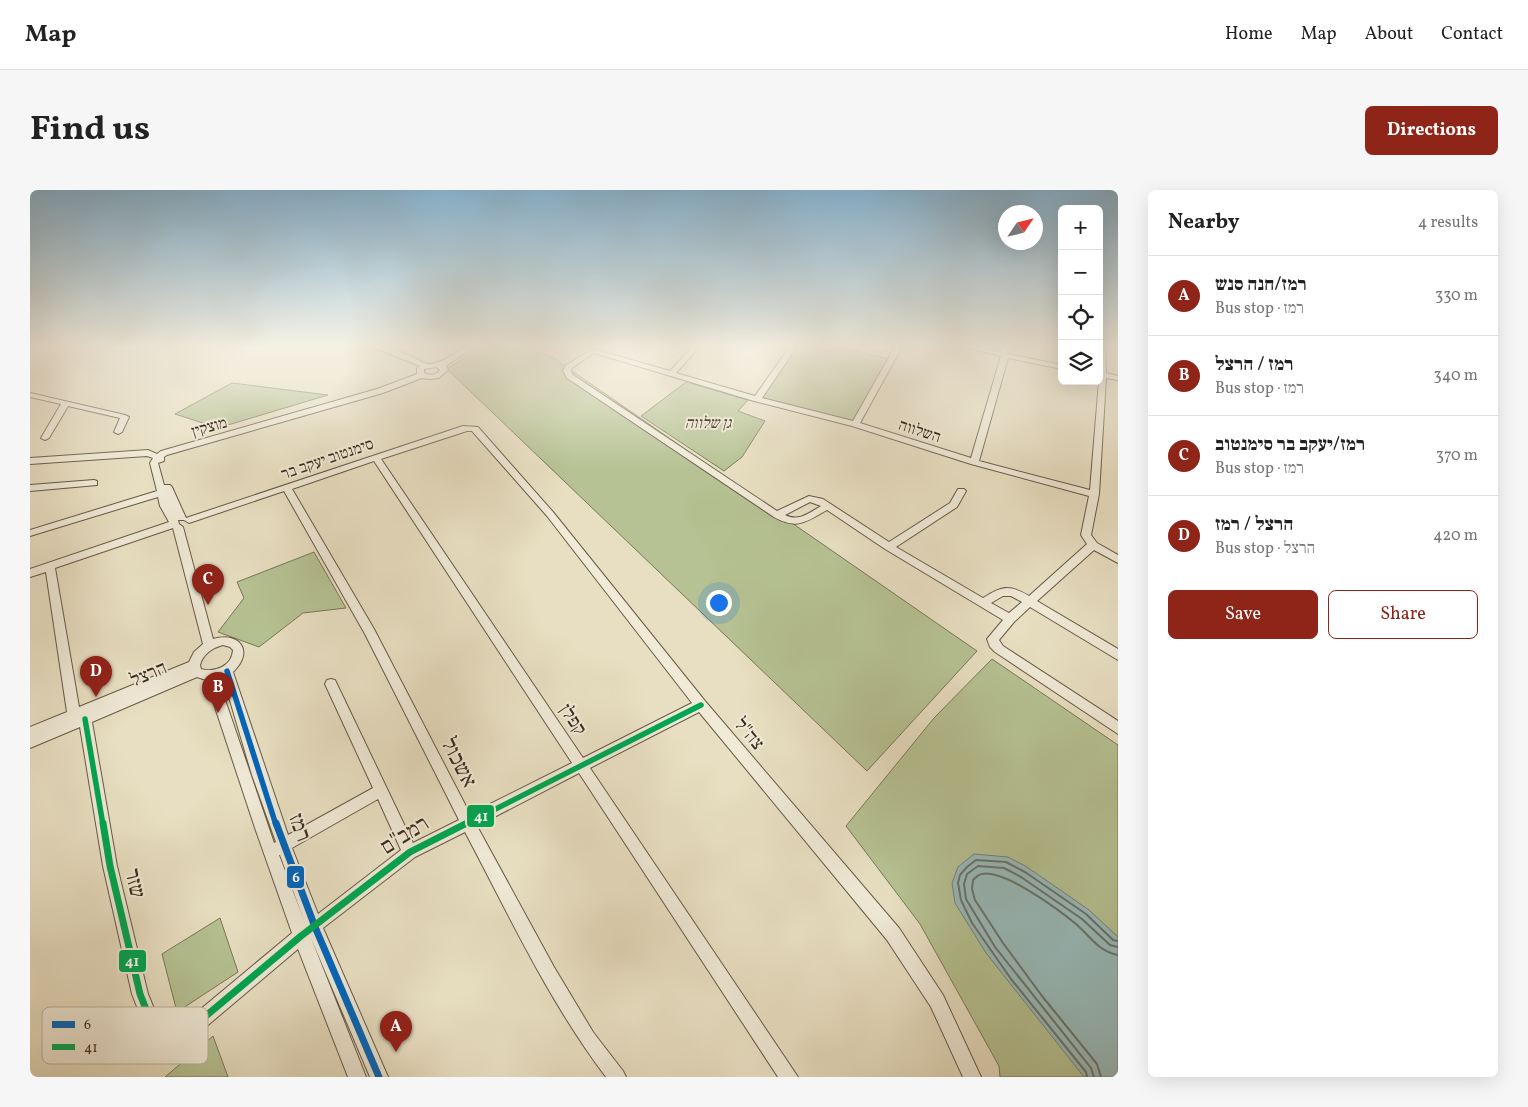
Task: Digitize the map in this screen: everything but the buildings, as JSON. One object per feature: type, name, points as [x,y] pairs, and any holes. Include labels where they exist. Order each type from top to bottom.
[{"type":"street","name":"מוצקין","points":[[157,460],[176,449],[392,386]]},
{"type":"street","points":[[586,386],[787,521],[798,522],[827,506]]},
{"type":"street","name":"השלווה","points":[[714,386],[855,424],[974,462],[1094,494]]},
{"type":"street","points":[[757,399],[766,386]]},
{"type":"street","points":[[855,424],[876,386]]},
{"type":"street","points":[[974,462],[996,386]]},
{"type":"street","points":[[1100,386],[1094,494],[1086,536],[1093,546],[1118,559]]},
{"type":"street","points":[[30,395],[126,417],[118,432]]},
{"type":"street","points":[[44,438],[65,404]]},
{"type":"street","name":"סימנטוב יעקב בר","points":[[30,573],[466,428],[475,429]]},
{"type":"street","name":"צה\"ל","points":[[475,429],[550,514],[701,705],[893,934],[937,1001],[972,1077]]},
{"type":"street","points":[[30,460],[148,453],[157,460],[165,491],[165,506],[179,522],[209,646]]},
{"type":"street","name":"קפלן","points":[[376,458],[788,1077]]},
{"type":"street","points":[[30,466],[141,459],[157,460]]},
{"type":"street","points":[[30,488],[94,483]]},
{"type":"street","name":"אשכול","points":[[287,488],[370,632],[467,822],[553,981],[587,1038],[617,1077]]},
{"type":"street","points":[[30,533],[165,491]]},
{"type":"street","points":[[889,547],[954,505],[961,491]]},
{"type":"street","points":[[778,515],[809,499],[820,501],[889,547],[1010,619]]},
{"type":"street","points":[[1093,546],[1010,619],[996,633],[993,639],[994,644],[1118,728]]},
{"type":"street","name":"שזר","points":[[50,567],[112,875],[140,994],[145,1007]]},
{"type":"street","points":[[984,602],[1006,590],[1013,592],[1118,655]]},
{"type":"street","points":[[223,642],[229,642],[238,647],[239,657],[227,671],[201,671],[198,654],[209,646],[223,642]]},
{"type":"street","name":"הרצל","points":[[30,733],[80,717],[201,671]]},
{"type":"street","name":"רמז","points":[[201,671],[236,756],[301,936],[358,1077]]},
{"type":"street","name":"רמז","points":[[227,671],[248,746],[314,926],[379,1077]]},
{"type":"street","points":[[330,684],[410,852]]},
{"type":"street","name":"רמב\"ם","points":[[208,1015],[301,936],[410,852],[701,705]]},
{"type":"street","name":"הרצל","points":[[30,742],[80,717]]},
{"type":"street","points":[[271,852],[382,790]]},
{"type":"green space","points":[[226,386],[259,386],[328,395],[218,428],[175,414]]},
{"type":"green space","points":[[465,386],[594,386],[977,651],[867,771]]},
{"type":"green space","name":"גן שלווה","points":[[680,386],[701,386],[748,400],[738,411],[765,421],[742,457],[724,471],[641,416]]},
{"type":"green space","points":[[766,386],[877,386],[855,424],[757,399]]},
{"type":"green space","points":[[314,552],[346,608],[303,613],[259,647],[218,632],[244,598],[237,582]]},
{"type":"green space","points":[[992,659],[1118,745],[1118,1077],[1000,1077],[999,1066],[920,924],[846,826],[934,718]]},
{"type":"green space","points":[[220,918],[238,972],[185,1007],[176,1007],[162,954]]},
{"type":"green space","points":[[213,1036],[228,1077],[165,1077],[180,1064],[208,1064],[208,1040]]},
{"type":"water","points":[[974,854],[1008,857],[1027,867],[1089,910],[1118,937],[1118,1077],[1084,1077],[986,953],[955,903],[952,883],[958,867]]},
{"type":"transit line","name":"6","points":[[227,671],[259,775],[296,877],[315,927],[379,1077]]},
{"type":"transit line","name":"41","points":[[208,1014],[301,936],[410,852],[701,705]]},
{"type":"transit line","name":"41","points":[[85,719],[110,866],[140,994],[145,1007]]},
{"type":"place","name":"רמז/יעקב בר סימנטוב","points":[[208,605]]},
{"type":"place","name":"הרצל / רמז","points":[[96,697]]},
{"type":"place","name":"רמז / הרצל","points":[[218,713]]},
{"type":"place","name":"רמז/חנה סנש","points":[[396,1052]]}]
